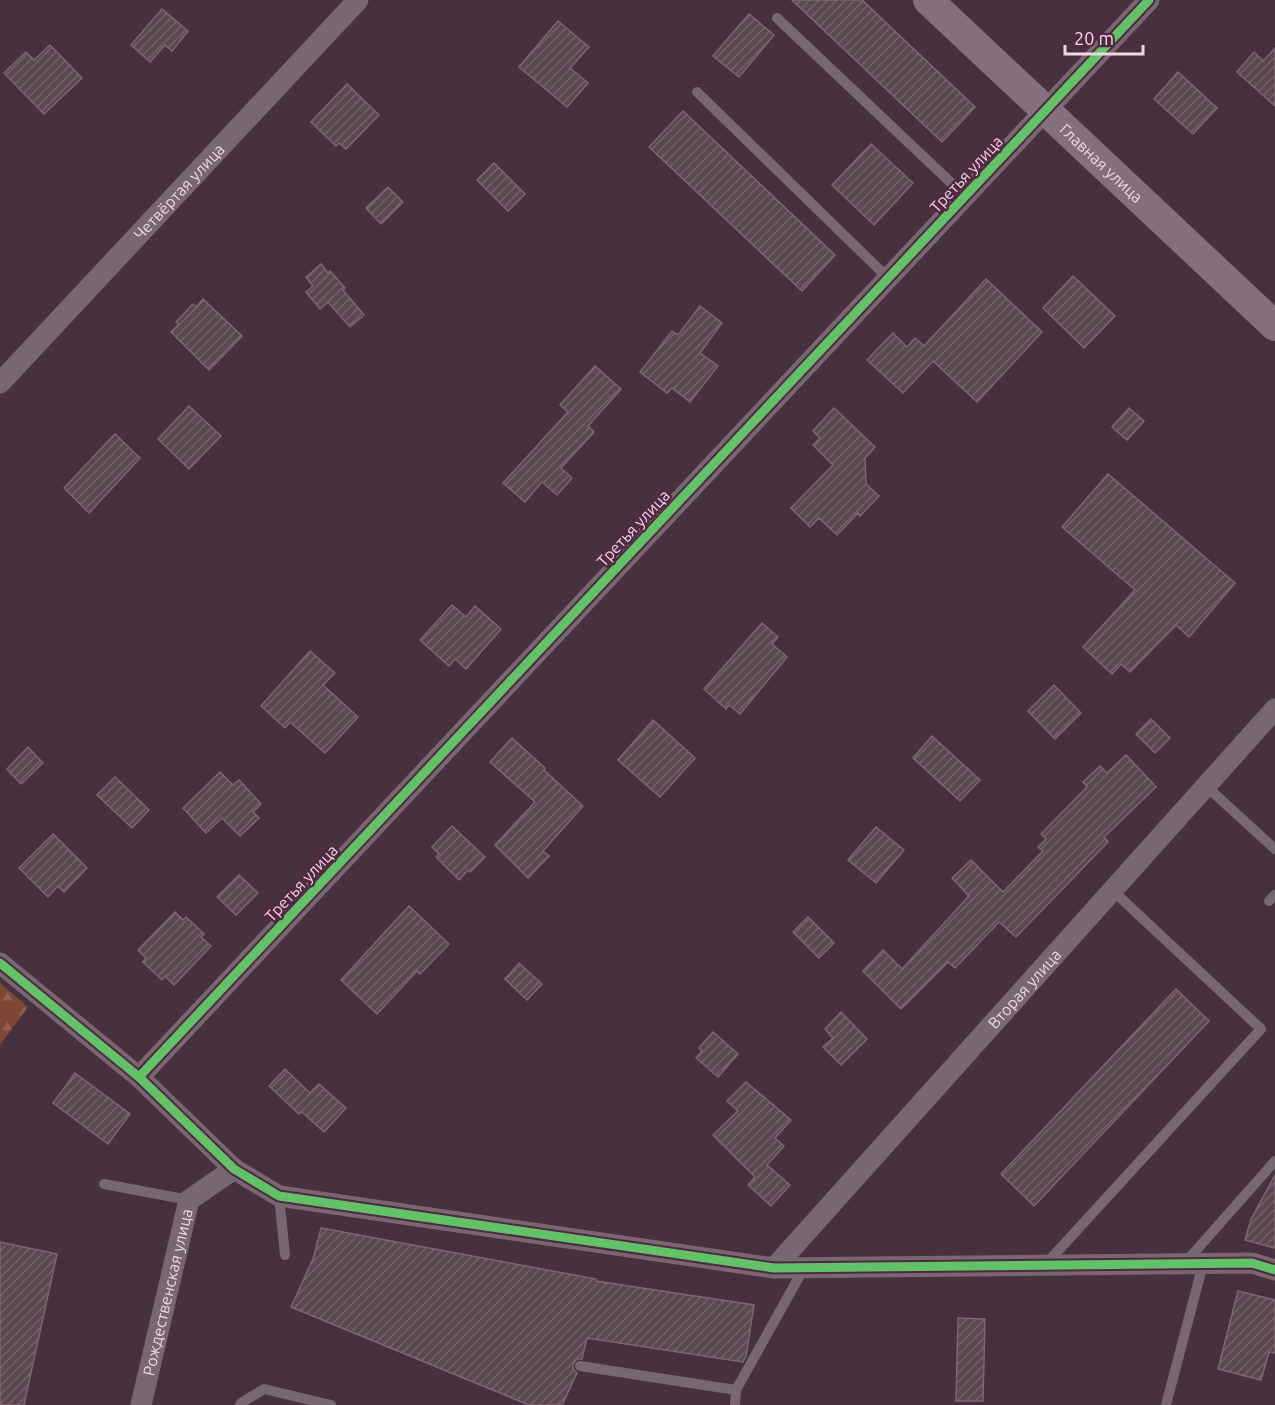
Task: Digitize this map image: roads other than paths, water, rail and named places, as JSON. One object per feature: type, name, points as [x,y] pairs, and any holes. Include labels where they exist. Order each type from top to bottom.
[{"type":"street","name":"Четвёртая улица","points":[[0,383],[358,0]]},
{"type":"street","name":"Главная улица","points":[[928,0],[1275,326]]},
{"type":"street","name":"Третья улица","points":[[139,1077],[1149,0]]},
{"type":"street","name":"Вторая улица","points":[[774,1268],[1275,709]]},
{"type":"street","points":[[0,963],[139,1077],[234,1169],[279,1196],[774,1268],[1252,1263],[1275,1270]]},
{"type":"street","name":"Рождественская улица","points":[[141,1405],[189,1200],[234,1169]]},
{"type":"lane","points":[[777,18],[965,196]]},
{"type":"lane","points":[[697,92],[888,278]]},
{"type":"lane","points":[[1206,786],[1275,849]]},
{"type":"lane","points":[[1045,1265],[1261,1029],[1112,890]]},
{"type":"lane","points":[[1166,1405],[1193,1264],[1275,1161]]},
{"type":"lane","points":[[104,1184],[189,1200]]},
{"type":"lane","points":[[279,1196],[285,1255]]},
{"type":"lane","points":[[735,1405],[736,1390],[804,1267]]},
{"type":"lane","points":[[580,1366],[736,1390]]},
{"type":"lane","points":[[240,1405],[264,1389],[331,1405]]}]
